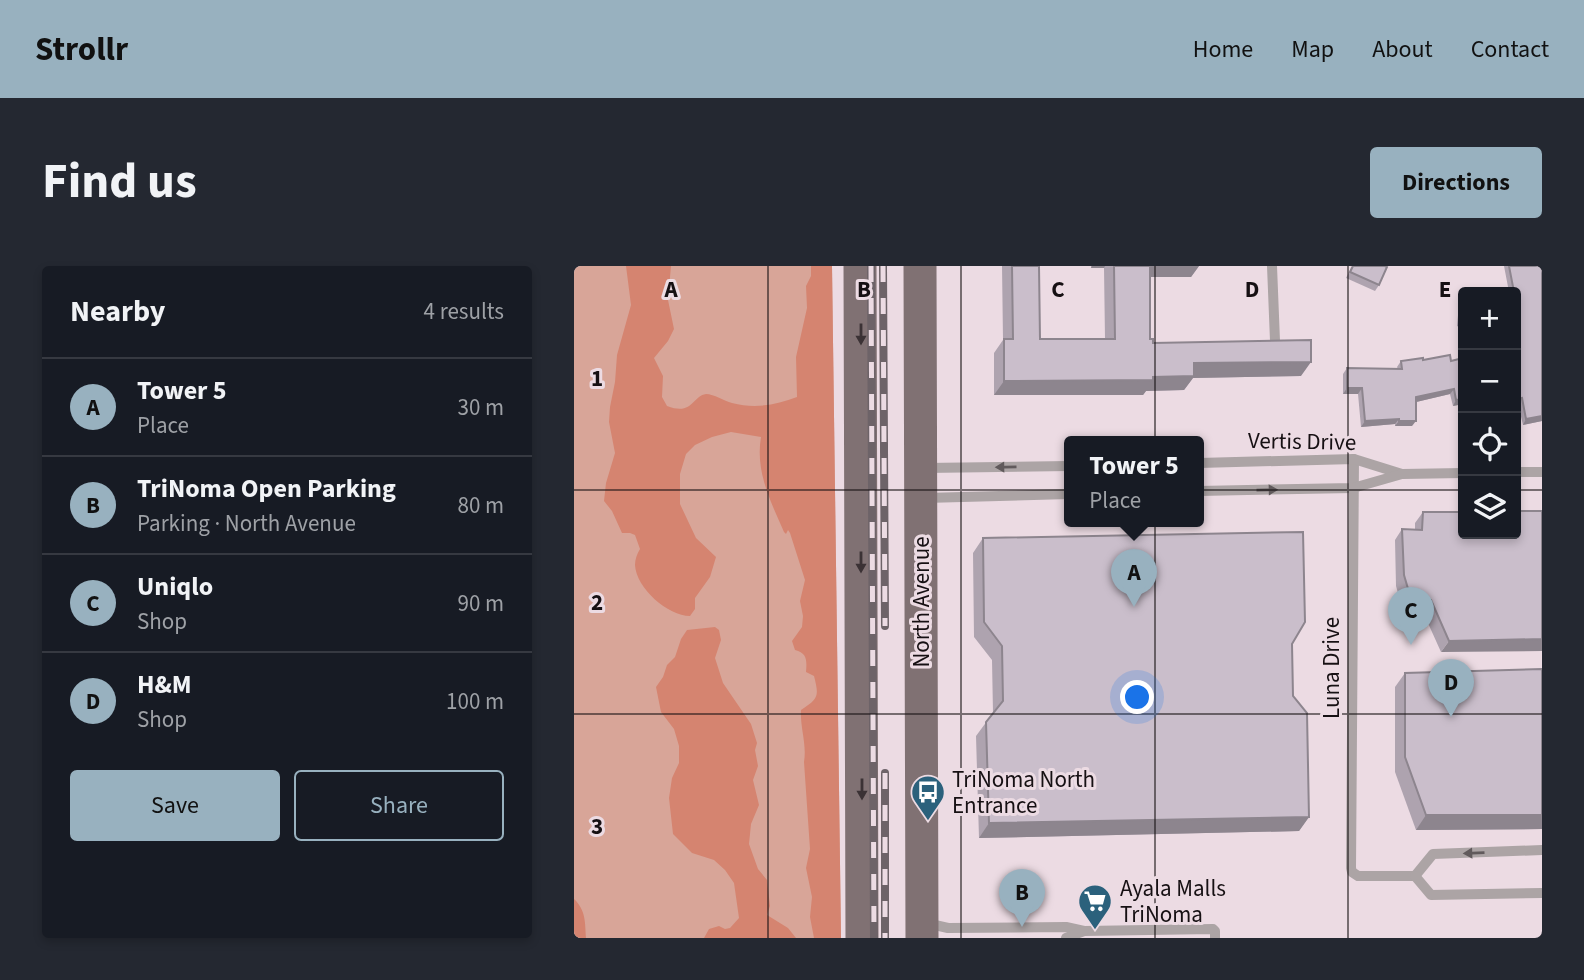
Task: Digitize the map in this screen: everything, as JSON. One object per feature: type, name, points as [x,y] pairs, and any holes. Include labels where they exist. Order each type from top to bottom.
[{"type":"main road","points":[[860,266],[862,938]]},
{"type":"main road","name":"North Avenue","points":[[899,266],[901,430],[914,495]]},
{"type":"main road","name":"North Avenue","points":[[915,933],[914,495],[920,266]]},
{"type":"main road","points":[[901,430],[914,495]]},
{"type":"lane","points":[[1272,266],[1275,341]]},
{"type":"lane","name":"Vertis Drive","points":[[1204,463],[1354,459],[1402,474]]},
{"type":"lane","name":"Luna Drive","points":[[1354,459],[1351,868],[1354,875],[1415,876]]},
{"type":"lane","points":[[914,495],[1064,467]]},
{"type":"lane","points":[[1521,472],[1542,472]]},
{"type":"lane","name":"Vertis Drive","points":[[1204,491],[1353,488],[1402,474],[1458,473]]},
{"type":"lane","points":[[914,495],[1064,494]]},
{"type":"lane","points":[[1542,850],[1433,854],[1415,876],[1432,895],[1542,893]]},
{"type":"lane","points":[[915,933],[948,928],[1066,934],[1084,931],[1112,934],[1151,929],[1215,930],[1215,938]]},
{"type":"shaded area","points":[[574,266],[832,266],[841,938],[574,938]]},
{"type":"shaded area","points":[[626,266],[671,266],[668,300],[674,329],[654,358],[663,376],[662,397],[667,406],[682,409],[706,394],[749,406],[773,404],[797,397],[796,357],[807,308],[806,286],[811,276],[811,266],[832,266],[841,938],[814,938],[810,917],[812,897],[806,868],[810,849],[801,710],[814,699],[817,688],[814,676],[806,672],[805,658],[795,650],[792,641],[802,627],[800,601],[805,580],[790,533],[788,530],[786,534],[784,532],[765,486],[760,462],[761,437],[731,432],[695,445],[686,454],[680,474],[680,504],[696,538],[716,557],[710,577],[695,598],[695,609],[690,616],[681,615],[663,606],[641,583],[635,565],[640,549],[635,535],[622,533],[604,501],[615,453],[609,422],[617,355],[631,305]]},
{"type":"shaded area","points":[[715,627],[719,630],[721,640],[715,658],[723,683],[751,724],[757,743],[755,750],[758,766],[753,780],[759,805],[751,824],[749,844],[758,869],[767,880],[770,906],[767,915],[788,928],[796,938],[704,938],[709,929],[719,926],[730,928],[739,918],[734,883],[714,860],[692,853],[673,834],[669,798],[672,778],[679,763],[679,746],[674,729],[661,712],[656,687],[667,665],[675,657],[687,630]]},
{"type":"shaded area","points":[[574,899],[583,912],[586,938],[574,938]]},
{"type":"building","points":[[1012,266],[1039,266],[1040,339],[1115,339],[1114,266],[1150,266],[1150,339],[1153,339],[1153,343],[1311,340],[1311,362],[1194,363],[1194,376],[1153,377],[1153,380],[1004,381],[1004,339],[1013,339]]},
{"type":"building","points":[[1353,266],[1387,267],[1379,285],[1350,272]]},
{"type":"building","points":[[1509,266],[1542,266],[1542,416],[1526,419],[1521,398],[1521,287],[1513,287]]},
{"type":"building","points":[[1450,355],[1451,361],[1458,359],[1458,400],[1454,389],[1416,397],[1416,421],[1365,421],[1362,388],[1347,388],[1347,368],[1402,369],[1401,361]]},
{"type":"building","points":[[1521,511],[1542,511],[1542,639],[1449,641],[1431,600],[1411,599],[1404,575],[1402,529],[1422,530],[1423,512],[1458,512],[1458,539],[1521,539]]},
{"type":"building","points":[[1303,532],[1305,622],[1292,644],[1293,696],[1307,713],[1309,817],[989,823],[986,722],[1003,701],[1002,646],[984,622],[983,538]]},
{"type":"building","points":[[1542,669],[1542,815],[1426,815],[1405,757],[1405,673]]},
{"type":"railway","points":[[871,266],[874,938]]},
{"type":"railway","points":[[883,266],[885,626]]},
{"type":"railway","points":[[885,773],[885,938]]},
{"type":"place","name":"Tower 5","points":[[1134,607]]},
{"type":"place","name":"Uniqlo","points":[[1411,645]]},
{"type":"place","name":"H&M","points":[[1451,717]]},
{"type":"place","name":"TriNoma North Entrance","points":[[928,822]]},
{"type":"place","name":"TriNoma Open Parking","points":[[1022,927]]},
{"type":"place","name":"Ayala Malls TriNoma","points":[[1095,931]]}]
